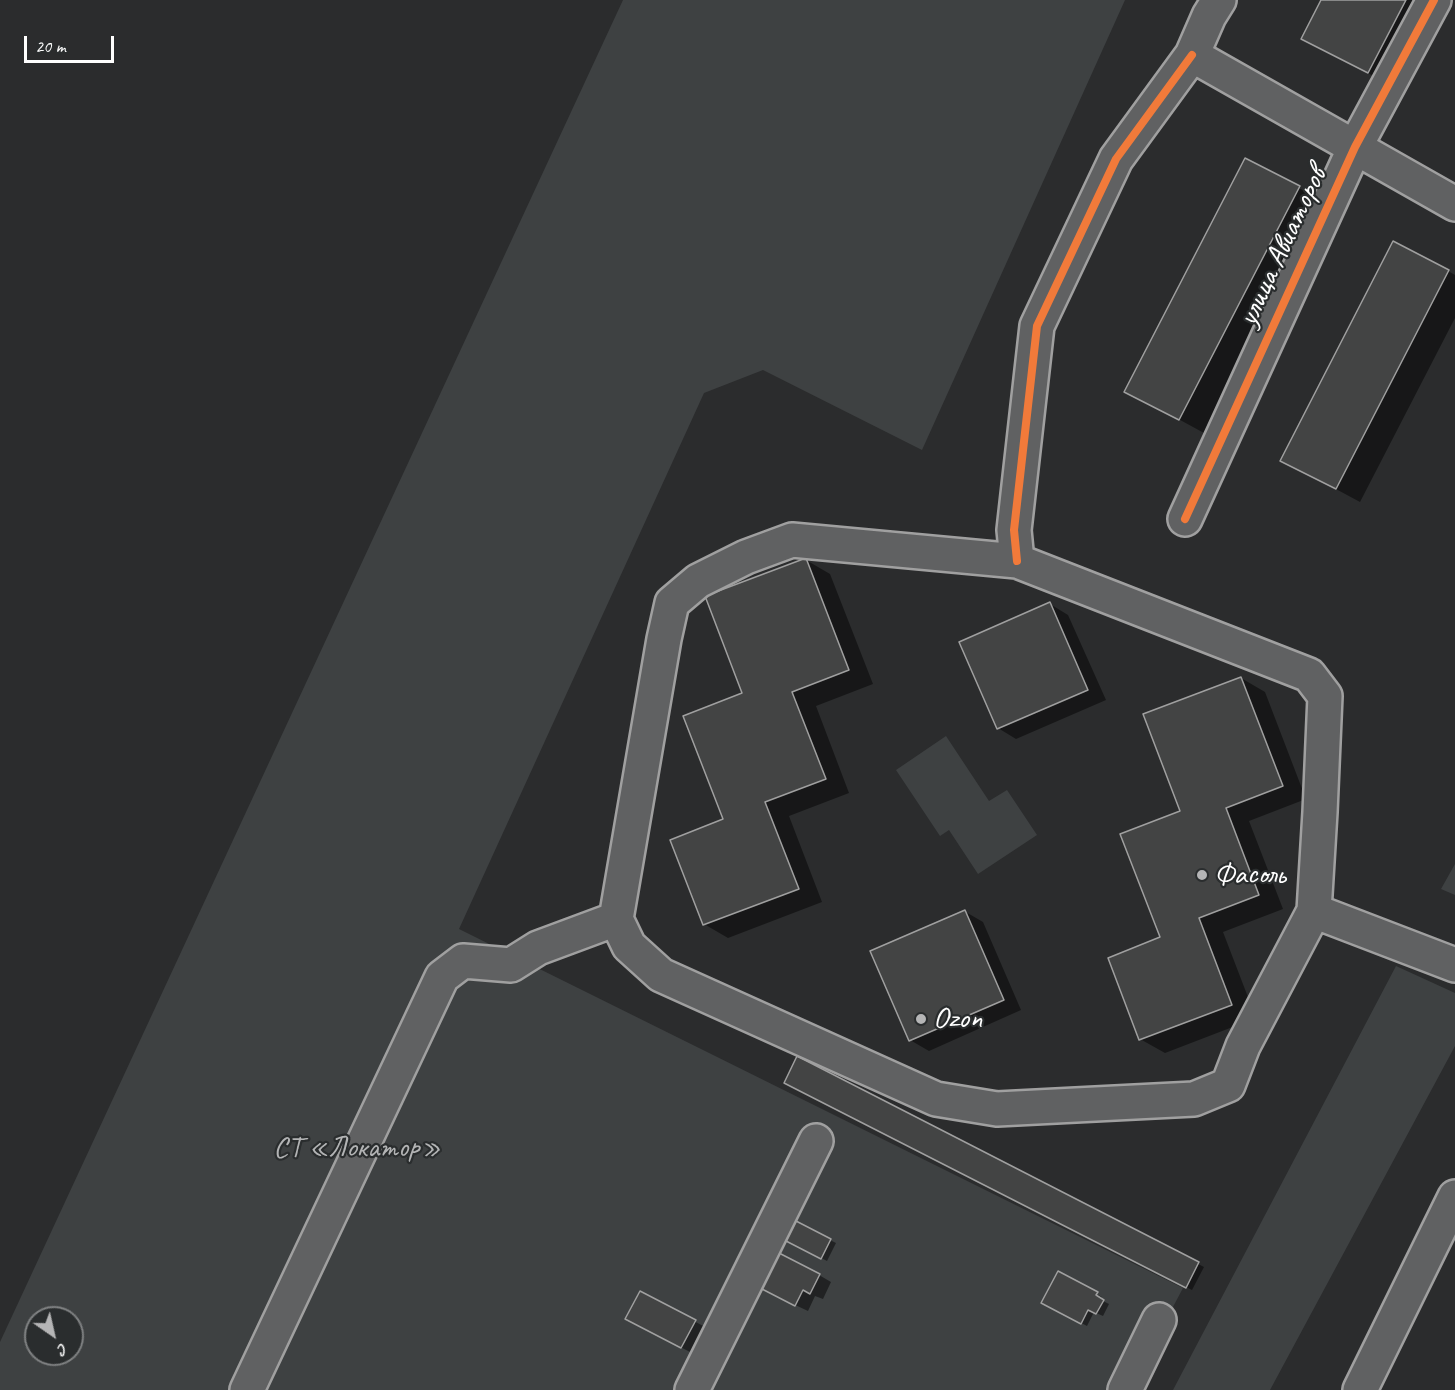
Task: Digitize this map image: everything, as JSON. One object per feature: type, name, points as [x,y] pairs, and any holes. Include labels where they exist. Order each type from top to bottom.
[{"type":"street","points":[[1017,561],[1014,530],[1037,326],[1116,159],[1192,55],[1209,16],[1219,0]]},
{"type":"street","name":"улица Авиаторов","points":[[1185,519],[1356,147],[1434,0]]},
{"type":"street","points":[[1192,55],[1455,204]]},
{"type":"street","points":[[792,540],[1017,561],[1309,675],[1325,696],[1314,911],[1242,1046],[1228,1085],[1194,1099],[997,1109],[936,1099],[661,975],[629,946],[616,919],[672,603],[698,581],[746,557],[792,540]]},
{"type":"street","points":[[1314,911],[1455,965]]},
{"type":"street","points":[[247,1390],[442,977],[463,961],[511,966],[538,948],[616,919]]},
{"type":"street","points":[[692,1390],[816,1141]]},
{"type":"street","points":[[1360,1390],[1455,1197]]},
{"type":"street","points":[[1125,1390],[1160,1320]]},
{"type":"green space","name":"СТ «Локатор»","points":[[623,0],[1125,0],[922,450],[763,370],[704,393],[459,929],[1183,1288],[1129,1390],[0,1390],[0,1342]]},
{"type":"green space","points":[[946,736],[989,801],[1007,790],[1037,835],[978,874],[949,830],[940,836],[896,770]]},
{"type":"green space","points":[[1455,864],[1455,895],[1441,889]]},
{"type":"green space","points":[[1396,966],[1455,993],[1455,1046],[1270,1390],[1173,1390]]},
{"type":"building","points":[[1321,0],[1406,0],[1368,73],[1301,39]]},
{"type":"building","points":[[1245,158],[1300,186],[1179,420],[1124,392]]},
{"type":"building","points":[[1393,241],[1449,270],[1336,489],[1280,461]]},
{"type":"building","points":[[806,558],[849,670],[792,692],[826,779],[765,802],[799,889],[703,925],[670,840],[723,819],[683,716],[742,693],[705,596]]},
{"type":"building","points":[[1050,602],[1088,690],[997,729],[959,642]]},
{"type":"building","points":[[1241,677],[1283,786],[1226,808],[1259,895],[1199,918],[1232,1005],[1139,1040],[1108,958],[1160,937],[1120,834],[1180,811],[1143,714]]},
{"type":"building","points":[[965,910],[1004,1000],[909,1041],[870,951]]},
{"type":"building","points":[[797,1056],[1199,1262],[1186,1288],[784,1083]]},
{"type":"building","points":[[796,1221],[831,1239],[821,1259],[786,1241]]},
{"type":"building","points":[[779,1253],[820,1274],[810,1294],[803,1290],[795,1306],[762,1289]]},
{"type":"building","points":[[1058,1271],[1098,1292],[1096,1295],[1104,1300],[1096,1314],[1088,1310],[1081,1324],[1041,1303]]},
{"type":"building","points":[[640,1291],[696,1320],[681,1348],[625,1319]]},
{"type":"cycle path","points":[[1185,519],[1355,147],[1434,0]]},
{"type":"cycle path","points":[[1017,561],[1014,530],[1037,326],[1116,159],[1192,55]]},
{"type":"place","name":"Фасоль","points":[[1202,875]]},
{"type":"place","name":"Ozon","points":[[921,1019]]}]
